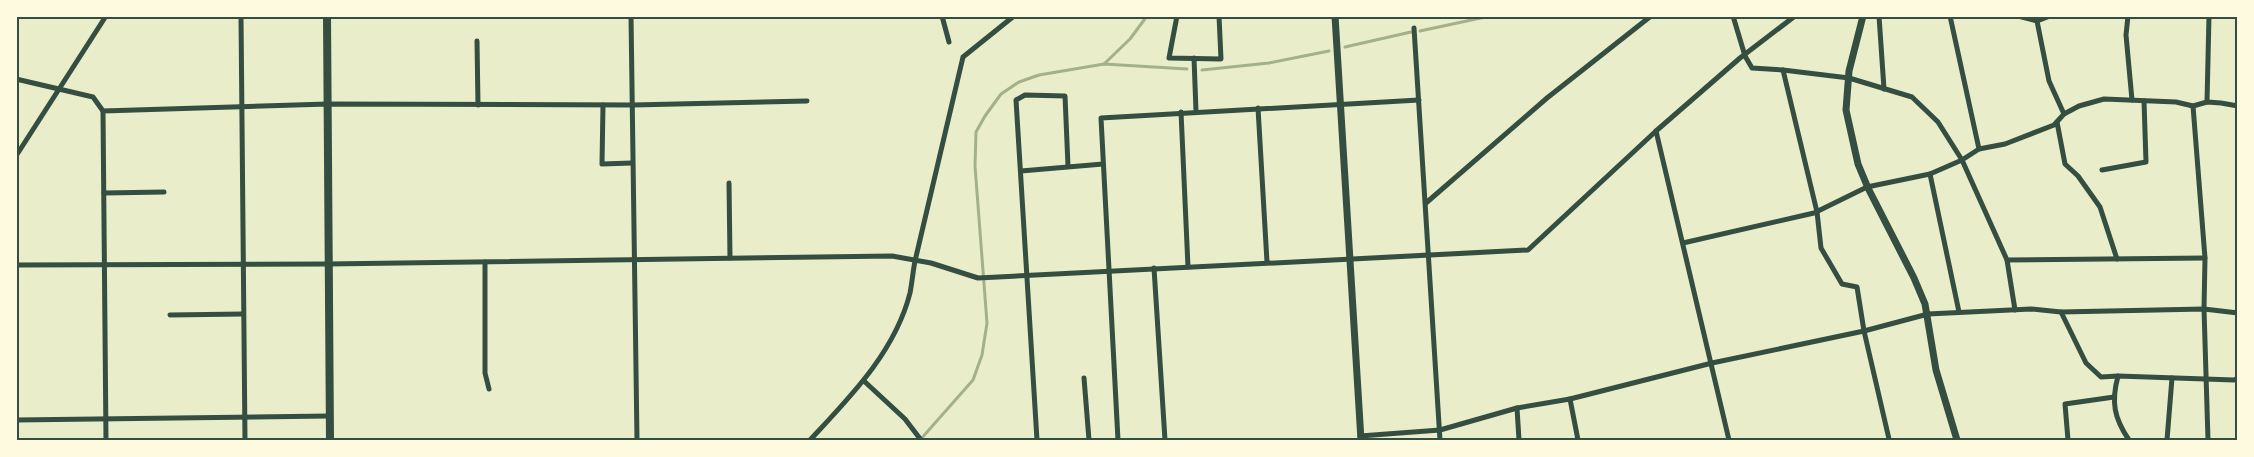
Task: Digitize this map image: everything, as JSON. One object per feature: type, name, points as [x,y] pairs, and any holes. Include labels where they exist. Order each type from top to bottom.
[{"type":"main road","points":[[327,16],[330,441]]},
{"type":"street","points":[[16,156],[106,16]]},
{"type":"street","points":[[241,16],[245,441]]},
{"type":"street","points":[[631,16],[637,441]]},
{"type":"street","points":[[942,16],[949,42]]},
{"type":"street","points":[[810,441],[864,381],[897,329],[910,293],[915,261],[963,57],[1014,16]]},
{"type":"street","points":[[1177,16],[1169,58],[1221,59],[1219,16]]},
{"type":"street","points":[[1335,16],[1361,438],[1440,430],[1517,408],[1570,399],[1712,363],[1864,331],[1928,314],[2031,309],[2061,312],[2204,309],[2238,313]]},
{"type":"street","points":[[1426,202],[1547,98],[1651,16]]},
{"type":"street","points":[[1733,16],[1745,56],[1752,68],[1849,78],[1884,88],[1912,97],[1938,122],[1962,160],[2007,260],[2015,310]]},
{"type":"street","points":[[16,265],[327,264],[892,256],[932,263],[978,278],[1528,250],[1656,131],[1795,16]]},
{"type":"street","points":[[1863,16],[1849,78],[1846,110],[1858,164],[1867,187],[1914,278],[1928,314],[1936,370],[1957,441]]},
{"type":"street","points":[[1879,16],[1884,88]]},
{"type":"street","points":[[1950,16],[1979,149]]},
{"type":"street","points":[[2018,16],[2037,21],[2050,16]]},
{"type":"street","points":[[2128,16],[2126,35],[2132,100]]},
{"type":"street","points":[[2207,102],[2209,16]]},
{"type":"street","points":[[2037,21],[2049,81],[2064,114]]},
{"type":"street","points":[[1414,28],[1440,441]]},
{"type":"street","points":[[477,41],[478,105]]},
{"type":"street","points":[[1194,58],[1196,111]]},
{"type":"street","points":[[1783,70],[1817,212],[1821,248],[1842,284],[1857,287],[1864,331],[1890,439]]},
{"type":"street","points":[[16,79],[93,97],[103,111],[106,441]]},
{"type":"street","points":[[1037,441],[1016,100],[1025,95],[1065,96],[1068,166]]},
{"type":"street","points":[[1683,243],[1817,212],[1867,187],[1930,174],[1962,160],[1979,149],[2005,144],[2057,122],[2064,114],[2085,104],[2104,99],[2176,102],[2193,106],[2207,102],[2238,106]]},
{"type":"street","points":[[1118,441],[1101,118],[1419,100]]},
{"type":"street","points":[[103,111],[328,105],[633,105],[807,101]]},
{"type":"street","points":[[2102,170],[2146,162],[2144,101]]},
{"type":"street","points":[[603,105],[602,164],[632,164]]},
{"type":"street","points":[[2193,106],[2205,258],[2204,309],[2208,441]]},
{"type":"street","points":[[1258,108],[1267,262]]},
{"type":"street","points":[[1181,112],[1188,267]]},
{"type":"street","points":[[2057,122],[2065,164],[2078,176],[2100,207],[2116,259]]},
{"type":"street","points":[[1656,131],[1729,441]]},
{"type":"street","points":[[1021,171],[1103,164]]},
{"type":"street","points":[[1930,174],[1959,312]]},
{"type":"street","points":[[729,183],[730,258]]},
{"type":"street","points":[[104,193],[164,192]]},
{"type":"street","points":[[2007,260],[2205,258]]},
{"type":"street","points":[[485,262],[485,373],[489,389]]},
{"type":"street","points":[[1154,268],[1165,441]]},
{"type":"street","points":[[2061,312],[2086,363],[2101,377],[2206,381],[2238,378]]},
{"type":"street","points":[[170,315],[243,314]]},
{"type":"street","points":[[2118,376],[2114,397],[2118,423],[2129,441]]},
{"type":"street","points":[[1084,378],[1089,441]]},
{"type":"street","points":[[2167,441],[2172,378]]},
{"type":"street","points":[[864,381],[904,419],[921,441]]},
{"type":"street","points":[[2068,441],[2065,404],[2114,397]]},
{"type":"street","points":[[1570,399],[1578,441]]},
{"type":"street","points":[[1517,408],[1519,441]]},
{"type":"street","points":[[16,420],[329,416]]},
{"type":"waterway","points":[[1104,64],[1130,39],[1147,16]]},
{"type":"waterway","points":[[1420,31],[1490,16]]},
{"type":"waterway","points":[[1345,47],[1411,32]]},
{"type":"waterway","points":[[1202,70],[1269,63],[1329,51]]},
{"type":"waterway","points":[[920,440],[973,380],[982,355],[987,323],[975,166],[976,132],[985,116],[1001,94],[1019,82],[1039,75],[1104,64],[1187,69]]}]
